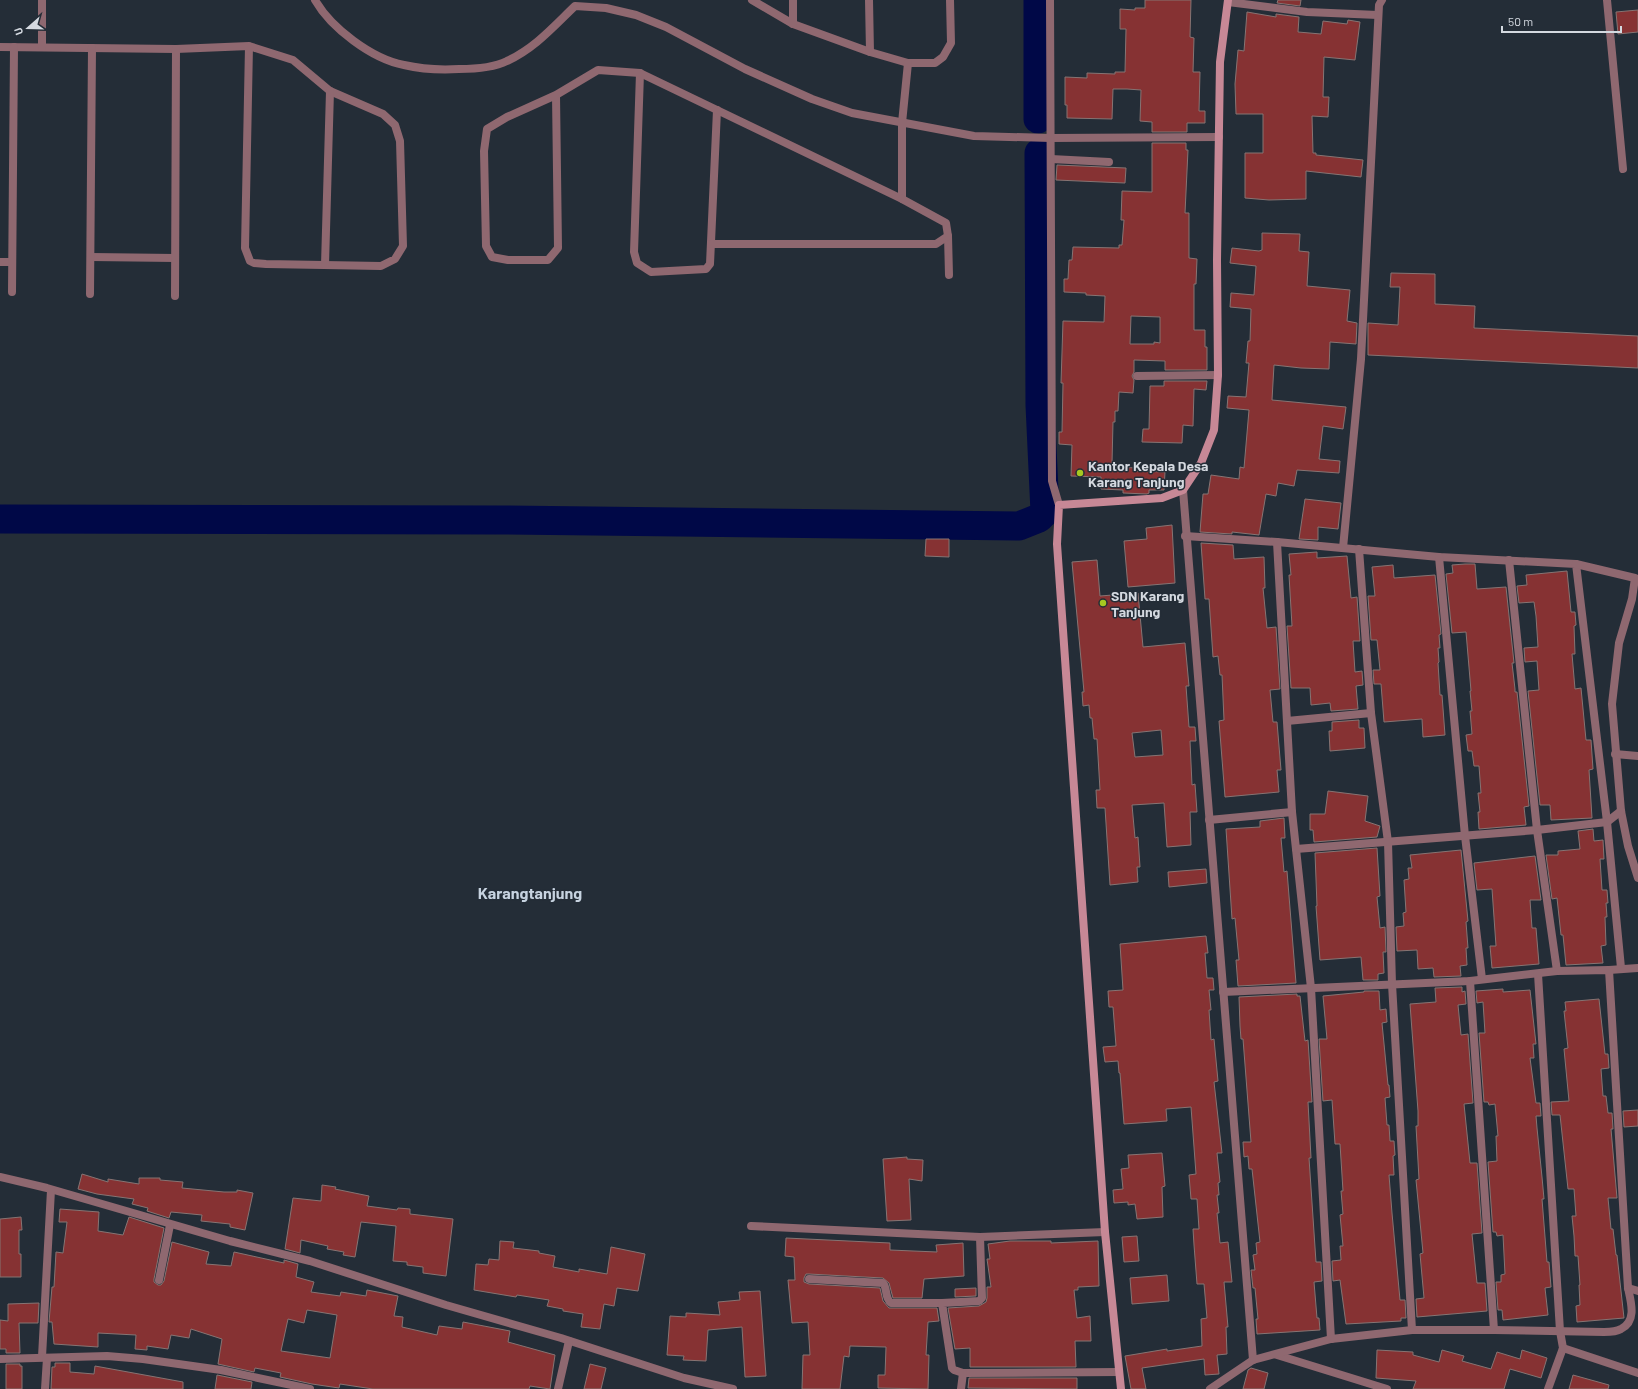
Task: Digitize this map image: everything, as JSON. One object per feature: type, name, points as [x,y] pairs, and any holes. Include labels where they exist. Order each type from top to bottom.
[{"type":"street","points":[[42,0],[42,47]]},
{"type":"street","points":[[315,0],[342,33],[374,54],[403,65],[450,70],[476,69],[506,62],[533,47],[574,3],[636,15],[666,27],[745,69],[812,99],[852,113],[974,136],[1051,138],[1219,137]]},
{"type":"street","points":[[752,0],[793,24],[870,52],[908,63],[935,63],[943,57],[951,43],[950,0]]},
{"type":"street","points":[[793,0],[793,24]]},
{"type":"street","points":[[869,0],[870,52]]},
{"type":"street","points":[[1050,0],[1052,481],[1060,505],[1057,544],[1105,1232],[1121,1389]]},
{"type":"street","points":[[1343,548],[1361,360],[1378,15],[1379,5],[1382,0]]},
{"type":"street","points":[[1607,0],[1623,169]]},
{"type":"street","points":[[1253,1360],[1224,992],[1185,536],[1183,490],[1200,463],[1214,430],[1218,375],[1217,260],[1220,62],[1228,1],[1307,12],[1378,15]]},
{"type":"street","points":[[0,47],[176,49],[249,46],[293,60],[330,91],[383,114],[395,125],[400,141],[403,246],[395,259],[381,266],[324,266],[254,263],[250,261],[245,248],[249,46]]},
{"type":"street","points":[[12,292],[14,47]]},
{"type":"street","points":[[90,294],[92,48]]},
{"type":"street","points":[[175,296],[176,49]]},
{"type":"street","points":[[902,199],[902,123],[908,63]]},
{"type":"street","points":[[556,95],[558,248],[548,260],[508,260],[492,257],[486,246],[484,151],[487,129],[507,117],[556,95],[598,70],[640,73],[902,199],[946,223],[948,236],[949,275]]},
{"type":"street","points":[[640,73],[634,252],[638,263],[652,272],[706,270],[710,264],[717,110]]},
{"type":"street","points":[[324,266],[330,91]]},
{"type":"street","points":[[1051,159],[1109,162]]},
{"type":"street","points":[[711,244],[936,244],[948,236]]},
{"type":"street","points":[[90,257],[175,258]]},
{"type":"street","points":[[0,262],[12,262]]},
{"type":"street","points":[[1136,376],[1218,375]]},
{"type":"street","points":[[1060,505],[1162,498],[1183,490]]},
{"type":"street","points":[[1185,536],[1277,542],[1439,557],[1576,564],[1636,575],[1632,599],[1619,643],[1613,697],[1615,754],[1621,811],[1628,846],[1638,878]]},
{"type":"street","points":[[1277,542],[1292,812],[1311,988],[1331,1339]]},
{"type":"street","points":[[1359,549],[1371,714],[1388,842],[1392,984],[1412,1330]]},
{"type":"street","points":[[1439,557],[1465,836],[1482,979]]},
{"type":"street","points":[[1509,560],[1537,830],[1557,971]]},
{"type":"street","points":[[1576,564],[1607,822],[1620,968]]},
{"type":"street","points":[[1287,721],[1371,714]]},
{"type":"street","points":[[1615,754],[1638,756]]},
{"type":"street","points":[[1296,849],[1537,830],[1607,822],[1621,811]]},
{"type":"street","points":[[1209,820],[1292,812]]},
{"type":"street","points":[[1224,992],[1470,981],[1557,971],[1638,968]]},
{"type":"street","points":[[1210,1389],[1253,1360],[1331,1339],[1412,1330],[1604,1332],[1620,1330],[1628,1323],[1632,1313],[1628,1288],[1609,970]]},
{"type":"street","points":[[1538,974],[1560,1331],[1563,1348],[1548,1389]]},
{"type":"street","points":[[1470,981],[1494,1330]]},
{"type":"street","points":[[0,1177],[51,1190],[170,1225],[310,1261],[684,1378],[733,1389]]},
{"type":"street","points":[[45,1389],[51,1190]]},
{"type":"street","points":[[160,1280],[170,1225]]},
{"type":"street","points":[[751,1226],[980,1237],[1105,1232]]},
{"type":"street","points":[[809,1279],[883,1283],[886,1286],[888,1300],[891,1303],[978,1301],[982,1298],[980,1237]]},
{"type":"street","points":[[1628,1288],[1638,1291]]},
{"type":"street","points":[[942,1303],[952,1368],[954,1370],[963,1373],[1119,1372]]},
{"type":"street","points":[[558,1389],[569,1341]]},
{"type":"street","points":[[1563,1348],[1638,1373]]},
{"type":"street","points":[[1277,1354],[1387,1389]]},
{"type":"street","points":[[0,1359],[107,1356],[143,1359],[221,1370],[310,1389]]},
{"type":"street","points":[[961,1389],[963,1373]]},
{"type":"building","points":[[1145,0],[1191,0],[1190,37],[1194,38],[1193,72],[1200,72],[1199,111],[1205,111],[1205,123],[1187,123],[1187,132],[1152,132],[1152,122],[1140,121],[1141,90],[1127,89],[1113,89],[1112,119],[1067,118],[1067,105],[1065,105],[1065,77],[1087,78],[1087,73],[1115,74],[1115,72],[1125,72],[1126,29],[1120,29],[1120,9],[1135,10],[1135,8],[1145,8]]},
{"type":"building","points":[[1278,0],[1301,0],[1300,6],[1277,3]]},
{"type":"building","points":[[1638,10],[1638,32],[1618,34],[1616,12]]},
{"type":"building","points":[[1247,12],[1276,17],[1276,14],[1299,17],[1298,32],[1321,34],[1323,21],[1347,24],[1348,20],[1360,22],[1355,60],[1324,57],[1323,97],[1329,97],[1328,117],[1312,116],[1313,153],[1316,153],[1316,155],[1363,160],[1361,177],[1306,171],[1306,199],[1269,200],[1245,198],[1245,153],[1263,153],[1263,114],[1236,114],[1235,84],[1238,50],[1244,51]]},
{"type":"building","points":[[1152,143],[1186,143],[1186,150],[1188,150],[1185,213],[1189,213],[1189,258],[1197,259],[1196,284],[1194,284],[1194,330],[1205,330],[1207,370],[1165,370],[1165,361],[1134,360],[1134,372],[1132,376],[1134,380],[1133,393],[1119,392],[1118,411],[1115,411],[1115,422],[1113,422],[1112,463],[1116,463],[1116,467],[1137,468],[1137,471],[1165,472],[1164,490],[1149,490],[1149,493],[1147,494],[1123,493],[1123,490],[1101,489],[1101,477],[1071,476],[1072,445],[1059,444],[1059,432],[1062,432],[1063,383],[1061,383],[1063,321],[1104,322],[1105,296],[1064,292],[1064,279],[1068,279],[1069,260],[1072,260],[1073,247],[1119,248],[1119,245],[1122,245],[1124,220],[1121,220],[1122,191],[1152,192]],"holes":[[[1131,316],[1160,317],[1160,343],[1130,344]]]},
{"type":"building","points":[[1057,165],[1126,168],[1125,183],[1056,180]]},
{"type":"building","points":[[1262,233],[1300,234],[1299,251],[1309,252],[1307,286],[1350,290],[1347,321],[1357,323],[1356,344],[1330,342],[1329,369],[1274,365],[1272,400],[1346,407],[1343,429],[1323,426],[1319,459],[1340,461],[1339,473],[1297,470],[1294,486],[1278,483],[1276,496],[1266,494],[1259,535],[1232,532],[1232,534],[1200,532],[1203,494],[1208,494],[1211,475],[1239,479],[1240,467],[1244,468],[1249,410],[1227,408],[1228,396],[1246,397],[1249,363],[1246,363],[1248,341],[1250,341],[1251,309],[1230,307],[1231,293],[1254,295],[1256,266],[1230,263],[1232,248],[1262,250]]},
{"type":"building","points":[[1391,273],[1435,274],[1435,304],[1475,306],[1474,328],[1638,336],[1638,368],[1368,355],[1368,323],[1398,325],[1400,287],[1390,287]]},
{"type":"building","points":[[1164,381],[1207,381],[1206,390],[1194,389],[1193,426],[1183,425],[1182,443],[1142,442],[1143,429],[1149,429],[1150,386],[1164,386]]},
{"type":"building","points":[[1305,499],[1341,503],[1338,529],[1318,527],[1318,540],[1299,539]]},
{"type":"building","points":[[1172,525],[1175,583],[1128,587],[1124,541],[1147,539],[1146,528]]},
{"type":"building","points":[[926,539],[949,539],[949,557],[925,556]]},
{"type":"building","points":[[1201,543],[1233,545],[1234,559],[1264,557],[1265,588],[1263,588],[1267,628],[1276,627],[1280,689],[1270,690],[1273,722],[1277,722],[1281,770],[1277,770],[1279,792],[1225,797],[1219,721],[1224,720],[1222,675],[1220,675],[1218,656],[1213,657],[1209,599],[1205,599]]},
{"type":"building","points":[[1317,552],[1317,558],[1347,556],[1351,598],[1357,597],[1360,641],[1353,641],[1355,672],[1362,671],[1363,685],[1356,686],[1358,709],[1331,711],[1330,703],[1311,705],[1310,688],[1291,688],[1287,626],[1292,626],[1289,554]]},
{"type":"building","points":[[1097,560],[1100,596],[1138,593],[1143,647],[1185,643],[1189,686],[1186,686],[1189,727],[1195,727],[1196,741],[1190,741],[1192,785],[1195,784],[1197,812],[1190,812],[1191,845],[1167,847],[1164,803],[1132,805],[1135,838],[1138,837],[1140,867],[1137,867],[1138,882],[1110,885],[1105,808],[1097,808],[1096,790],[1100,790],[1097,739],[1094,739],[1089,705],[1083,706],[1082,692],[1084,692],[1072,562]],"holes":[[[1161,730],[1163,755],[1135,757],[1132,733]]]},
{"type":"building","points":[[1475,564],[1477,589],[1506,587],[1514,663],[1512,663],[1515,692],[1517,692],[1529,806],[1524,807],[1526,825],[1479,829],[1478,812],[1480,812],[1478,793],[1481,793],[1479,766],[1474,766],[1472,751],[1468,751],[1466,735],[1472,734],[1470,711],[1472,711],[1466,632],[1452,633],[1446,574],[1453,573],[1452,565]]},
{"type":"building","points":[[1393,565],[1394,578],[1435,575],[1441,634],[1439,635],[1440,648],[1438,648],[1440,695],[1442,695],[1445,735],[1423,737],[1422,719],[1384,722],[1381,684],[1374,684],[1373,670],[1380,670],[1377,640],[1371,640],[1368,596],[1375,596],[1372,567]]},
{"type":"building","points":[[1567,571],[1571,612],[1575,612],[1576,625],[1574,626],[1575,654],[1572,654],[1575,689],[1581,688],[1586,740],[1591,740],[1593,769],[1589,770],[1592,818],[1551,820],[1550,805],[1540,805],[1528,691],[1539,690],[1537,661],[1525,662],[1524,648],[1538,647],[1534,602],[1519,603],[1517,586],[1527,585],[1526,575]]},
{"type":"building","points":[[1359,720],[1359,728],[1364,728],[1365,748],[1330,751],[1329,731],[1332,731],[1332,722]]},
{"type":"building","points":[[1328,791],[1368,796],[1365,821],[1380,826],[1377,837],[1314,842],[1313,830],[1310,830],[1310,814],[1325,814]]},
{"type":"building","points":[[1284,818],[1285,838],[1281,838],[1284,872],[1287,871],[1296,983],[1238,986],[1236,960],[1239,960],[1235,918],[1232,919],[1226,829],[1260,827],[1260,821]]},
{"type":"building","points":[[1593,829],[1594,841],[1603,840],[1604,859],[1600,859],[1602,890],[1607,890],[1608,903],[1606,903],[1607,917],[1605,917],[1606,945],[1601,946],[1603,963],[1566,965],[1557,898],[1552,899],[1546,855],[1558,855],[1558,851],[1580,849],[1578,831]]},
{"type":"building","points":[[1377,848],[1380,896],[1377,897],[1380,928],[1385,927],[1386,952],[1383,952],[1384,973],[1378,974],[1378,980],[1363,980],[1361,957],[1320,960],[1316,906],[1315,853]]},
{"type":"building","points":[[1461,850],[1468,921],[1466,922],[1468,948],[1466,948],[1467,965],[1460,966],[1461,976],[1434,977],[1433,968],[1418,969],[1417,950],[1397,951],[1396,927],[1404,926],[1403,913],[1406,912],[1404,880],[1409,879],[1408,868],[1412,868],[1410,855]]},
{"type":"building","points":[[1535,856],[1541,900],[1530,900],[1532,928],[1536,928],[1539,964],[1492,968],[1490,946],[1496,946],[1492,889],[1477,890],[1474,863]]},
{"type":"building","points":[[1206,869],[1207,883],[1169,887],[1168,872]]},
{"type":"building","points":[[1206,936],[1208,953],[1205,953],[1207,978],[1213,978],[1214,990],[1209,990],[1211,1010],[1209,1010],[1211,1040],[1214,1039],[1218,1081],[1214,1082],[1222,1153],[1217,1153],[1220,1182],[1218,1183],[1219,1195],[1217,1195],[1219,1213],[1217,1213],[1220,1243],[1228,1242],[1232,1282],[1224,1282],[1228,1327],[1226,1327],[1227,1354],[1217,1355],[1219,1374],[1205,1375],[1204,1359],[1142,1368],[1146,1389],[1131,1389],[1125,1356],[1167,1349],[1167,1351],[1202,1346],[1201,1319],[1207,1318],[1204,1284],[1197,1284],[1194,1245],[1193,1229],[1199,1229],[1197,1199],[1191,1199],[1189,1175],[1196,1174],[1191,1107],[1166,1109],[1167,1121],[1124,1124],[1118,1061],[1105,1062],[1103,1047],[1116,1046],[1113,1007],[1109,1007],[1108,991],[1123,990],[1120,944]]},
{"type":"building","points":[[1462,987],[1462,992],[1465,991],[1466,1004],[1458,1005],[1461,1035],[1468,1034],[1473,1103],[1464,1104],[1470,1163],[1477,1163],[1482,1233],[1472,1234],[1477,1283],[1485,1283],[1487,1311],[1417,1317],[1416,1299],[1424,1298],[1420,1254],[1423,1253],[1416,1180],[1419,1179],[1416,1126],[1418,1126],[1418,1111],[1410,1004],[1436,1002],[1435,988]]},
{"type":"building","points":[[1503,989],[1503,992],[1530,990],[1536,1044],[1533,1044],[1534,1058],[1530,1058],[1536,1103],[1540,1103],[1541,1116],[1536,1116],[1544,1199],[1542,1199],[1547,1262],[1549,1262],[1551,1287],[1545,1288],[1548,1315],[1503,1320],[1502,1310],[1498,1310],[1496,1282],[1501,1282],[1501,1275],[1505,1274],[1503,1235],[1497,1236],[1496,1232],[1493,1232],[1488,1162],[1497,1161],[1496,1136],[1498,1136],[1495,1104],[1489,1105],[1488,1102],[1484,1102],[1479,1033],[1485,1033],[1483,1002],[1477,1003],[1476,991]]},
{"type":"building","points":[[1364,991],[1379,991],[1380,1010],[1386,1009],[1387,1022],[1382,1023],[1390,1097],[1385,1098],[1387,1125],[1389,1125],[1390,1141],[1394,1141],[1395,1155],[1393,1156],[1394,1175],[1389,1175],[1400,1300],[1405,1300],[1406,1318],[1401,1318],[1401,1321],[1346,1324],[1340,1280],[1333,1281],[1332,1261],[1341,1260],[1340,1246],[1343,1246],[1340,1215],[1343,1214],[1341,1191],[1343,1191],[1340,1144],[1335,1144],[1332,1100],[1323,1101],[1319,1039],[1327,1039],[1323,996]]},
{"type":"building","points":[[1297,994],[1297,996],[1300,996],[1305,1041],[1308,1040],[1312,1102],[1308,1102],[1311,1158],[1309,1158],[1316,1262],[1321,1262],[1322,1281],[1314,1282],[1317,1318],[1319,1318],[1320,1330],[1257,1334],[1256,1319],[1258,1319],[1255,1288],[1253,1288],[1251,1270],[1255,1270],[1253,1255],[1257,1254],[1256,1243],[1260,1242],[1252,1169],[1249,1169],[1248,1156],[1244,1157],[1243,1142],[1251,1142],[1243,1039],[1241,1039],[1239,997]]},
{"type":"building","points":[[1599,999],[1605,1054],[1608,1054],[1609,1068],[1601,1069],[1603,1096],[1606,1096],[1608,1113],[1612,1113],[1613,1129],[1611,1129],[1617,1198],[1608,1198],[1611,1229],[1613,1229],[1617,1255],[1624,1318],[1577,1322],[1576,1306],[1580,1305],[1580,1285],[1578,1256],[1575,1256],[1572,1216],[1576,1216],[1574,1189],[1568,1189],[1560,1115],[1552,1115],[1551,1102],[1569,1101],[1564,1049],[1568,1048],[1564,1011],[1566,1011],[1565,1002]]},
{"type":"building","points":[[1638,1110],[1638,1126],[1624,1127],[1623,1111]]},
{"type":"building","points":[[1162,1153],[1165,1186],[1162,1187],[1163,1217],[1137,1219],[1135,1204],[1128,1205],[1128,1202],[1114,1203],[1113,1190],[1123,1189],[1121,1169],[1129,1168],[1128,1155]]},
{"type":"building","points":[[907,1157],[907,1159],[923,1160],[922,1181],[909,1179],[911,1220],[887,1221],[883,1159]]},
{"type":"building","points":[[82,1174],[108,1182],[108,1179],[139,1184],[139,1178],[160,1178],[160,1180],[183,1182],[182,1188],[224,1192],[237,1192],[237,1190],[253,1193],[245,1230],[230,1227],[230,1224],[201,1221],[202,1215],[171,1212],[169,1218],[147,1211],[148,1208],[132,1204],[134,1199],[97,1194],[78,1189]]},
{"type":"building","points":[[322,1185],[336,1187],[335,1189],[369,1196],[367,1206],[397,1210],[398,1208],[410,1209],[410,1214],[453,1219],[446,1276],[423,1273],[423,1267],[407,1265],[407,1262],[393,1261],[396,1226],[361,1222],[355,1257],[343,1255],[344,1252],[327,1249],[328,1246],[301,1240],[300,1253],[285,1249],[293,1198],[321,1201]]},
{"type":"building","points":[[60,1209],[99,1212],[98,1231],[123,1235],[129,1217],[164,1228],[154,1279],[154,1282],[158,1285],[161,1285],[164,1281],[172,1242],[209,1252],[206,1264],[231,1266],[234,1252],[284,1263],[284,1260],[298,1264],[296,1277],[314,1282],[311,1292],[340,1296],[341,1292],[366,1296],[367,1290],[398,1296],[394,1316],[403,1317],[402,1327],[437,1335],[439,1326],[462,1329],[463,1322],[510,1331],[508,1342],[555,1355],[550,1389],[530,1386],[529,1389],[373,1389],[340,1384],[339,1388],[312,1384],[280,1377],[281,1373],[255,1368],[254,1372],[218,1364],[222,1339],[191,1329],[189,1338],[171,1335],[168,1349],[147,1346],[147,1350],[135,1349],[136,1335],[98,1333],[98,1347],[54,1344],[52,1322],[49,1322],[52,1287],[54,1287],[56,1252],[63,1253],[67,1222],[59,1222]],"holes":[[[307,1310],[337,1315],[330,1358],[281,1351],[288,1319],[304,1323]]]},
{"type":"building","points":[[21,1217],[22,1230],[19,1230],[19,1254],[21,1254],[21,1277],[0,1277],[0,1219]]},
{"type":"building","points":[[1137,1236],[1139,1261],[1124,1262],[1122,1237]]},
{"type":"building","points":[[786,1238],[890,1243],[890,1250],[937,1252],[936,1245],[963,1243],[964,1276],[924,1279],[922,1298],[893,1298],[889,1283],[883,1278],[806,1274],[804,1278],[804,1282],[809,1284],[880,1288],[883,1301],[889,1308],[937,1308],[939,1321],[928,1322],[926,1355],[929,1355],[928,1389],[878,1388],[878,1375],[885,1375],[886,1347],[850,1346],[849,1357],[844,1356],[840,1389],[802,1389],[803,1355],[810,1355],[808,1322],[792,1323],[788,1280],[795,1280],[794,1257],[785,1256]]},
{"type":"building","points":[[500,1241],[514,1242],[513,1248],[539,1251],[539,1253],[555,1256],[553,1267],[579,1272],[579,1269],[607,1274],[611,1247],[645,1254],[638,1291],[617,1288],[614,1306],[604,1304],[600,1329],[581,1327],[583,1314],[563,1311],[563,1309],[547,1306],[549,1300],[517,1295],[516,1297],[474,1290],[476,1264],[488,1265],[489,1259],[499,1260]]},
{"type":"building","points":[[1010,1241],[1051,1241],[1051,1243],[1098,1241],[1099,1286],[1078,1287],[1078,1290],[1074,1290],[1077,1318],[1090,1316],[1091,1341],[1075,1341],[1076,1367],[970,1367],[970,1348],[955,1349],[948,1308],[979,1306],[986,1302],[987,1287],[991,1287],[987,1259],[990,1259],[988,1244]]},
{"type":"building","points":[[1167,1275],[1169,1301],[1132,1304],[1130,1278]]},
{"type":"building","points":[[976,1288],[976,1296],[955,1297],[955,1289]]},
{"type":"building","points":[[760,1291],[766,1376],[745,1377],[742,1327],[708,1330],[706,1361],[683,1360],[684,1356],[667,1355],[670,1316],[686,1317],[686,1313],[720,1315],[718,1302],[740,1300],[739,1292]]},
{"type":"building","points":[[39,1303],[38,1323],[19,1323],[20,1353],[6,1353],[6,1349],[0,1349],[0,1320],[8,1321],[8,1304]]},
{"type":"building","points":[[1377,1350],[1413,1352],[1413,1355],[1439,1362],[1442,1350],[1464,1356],[1462,1361],[1491,1369],[1497,1352],[1520,1359],[1522,1350],[1547,1358],[1541,1378],[1510,1369],[1504,1389],[1413,1389],[1416,1381],[1376,1378]]},
{"type":"building","points":[[55,1363],[70,1363],[70,1372],[94,1374],[95,1366],[183,1382],[183,1389],[51,1389],[52,1367],[55,1367]]},
{"type":"building","points":[[6,1364],[20,1364],[20,1366],[22,1366],[22,1389],[6,1389]]},
{"type":"building","points":[[590,1364],[606,1368],[601,1389],[584,1389]]},
{"type":"building","points":[[1251,1368],[1268,1373],[1264,1389],[1243,1389],[1248,1370]]},
{"type":"building","points":[[217,1375],[252,1382],[251,1389],[215,1389]]},
{"type":"building","points":[[1573,1375],[1609,1385],[1608,1389],[1569,1389]]},
{"type":"building","points":[[969,1378],[1077,1378],[1077,1389],[968,1388]]},
{"type":"waterway","points":[[1038,0],[1038,119]]},
{"type":"waterway","points":[[0,519],[500,520],[1019,526],[1039,518],[1045,512],[1040,405],[1039,153]]},
{"type":"place","name":"Kantor Kepala Desa Karang Tanjung","points":[[1080,473]]},
{"type":"place","name":"SDN Karang Tanjung","points":[[1103,603]]},
{"type":"district","name":"Karangtanjung","points":[[530,892]]}]
